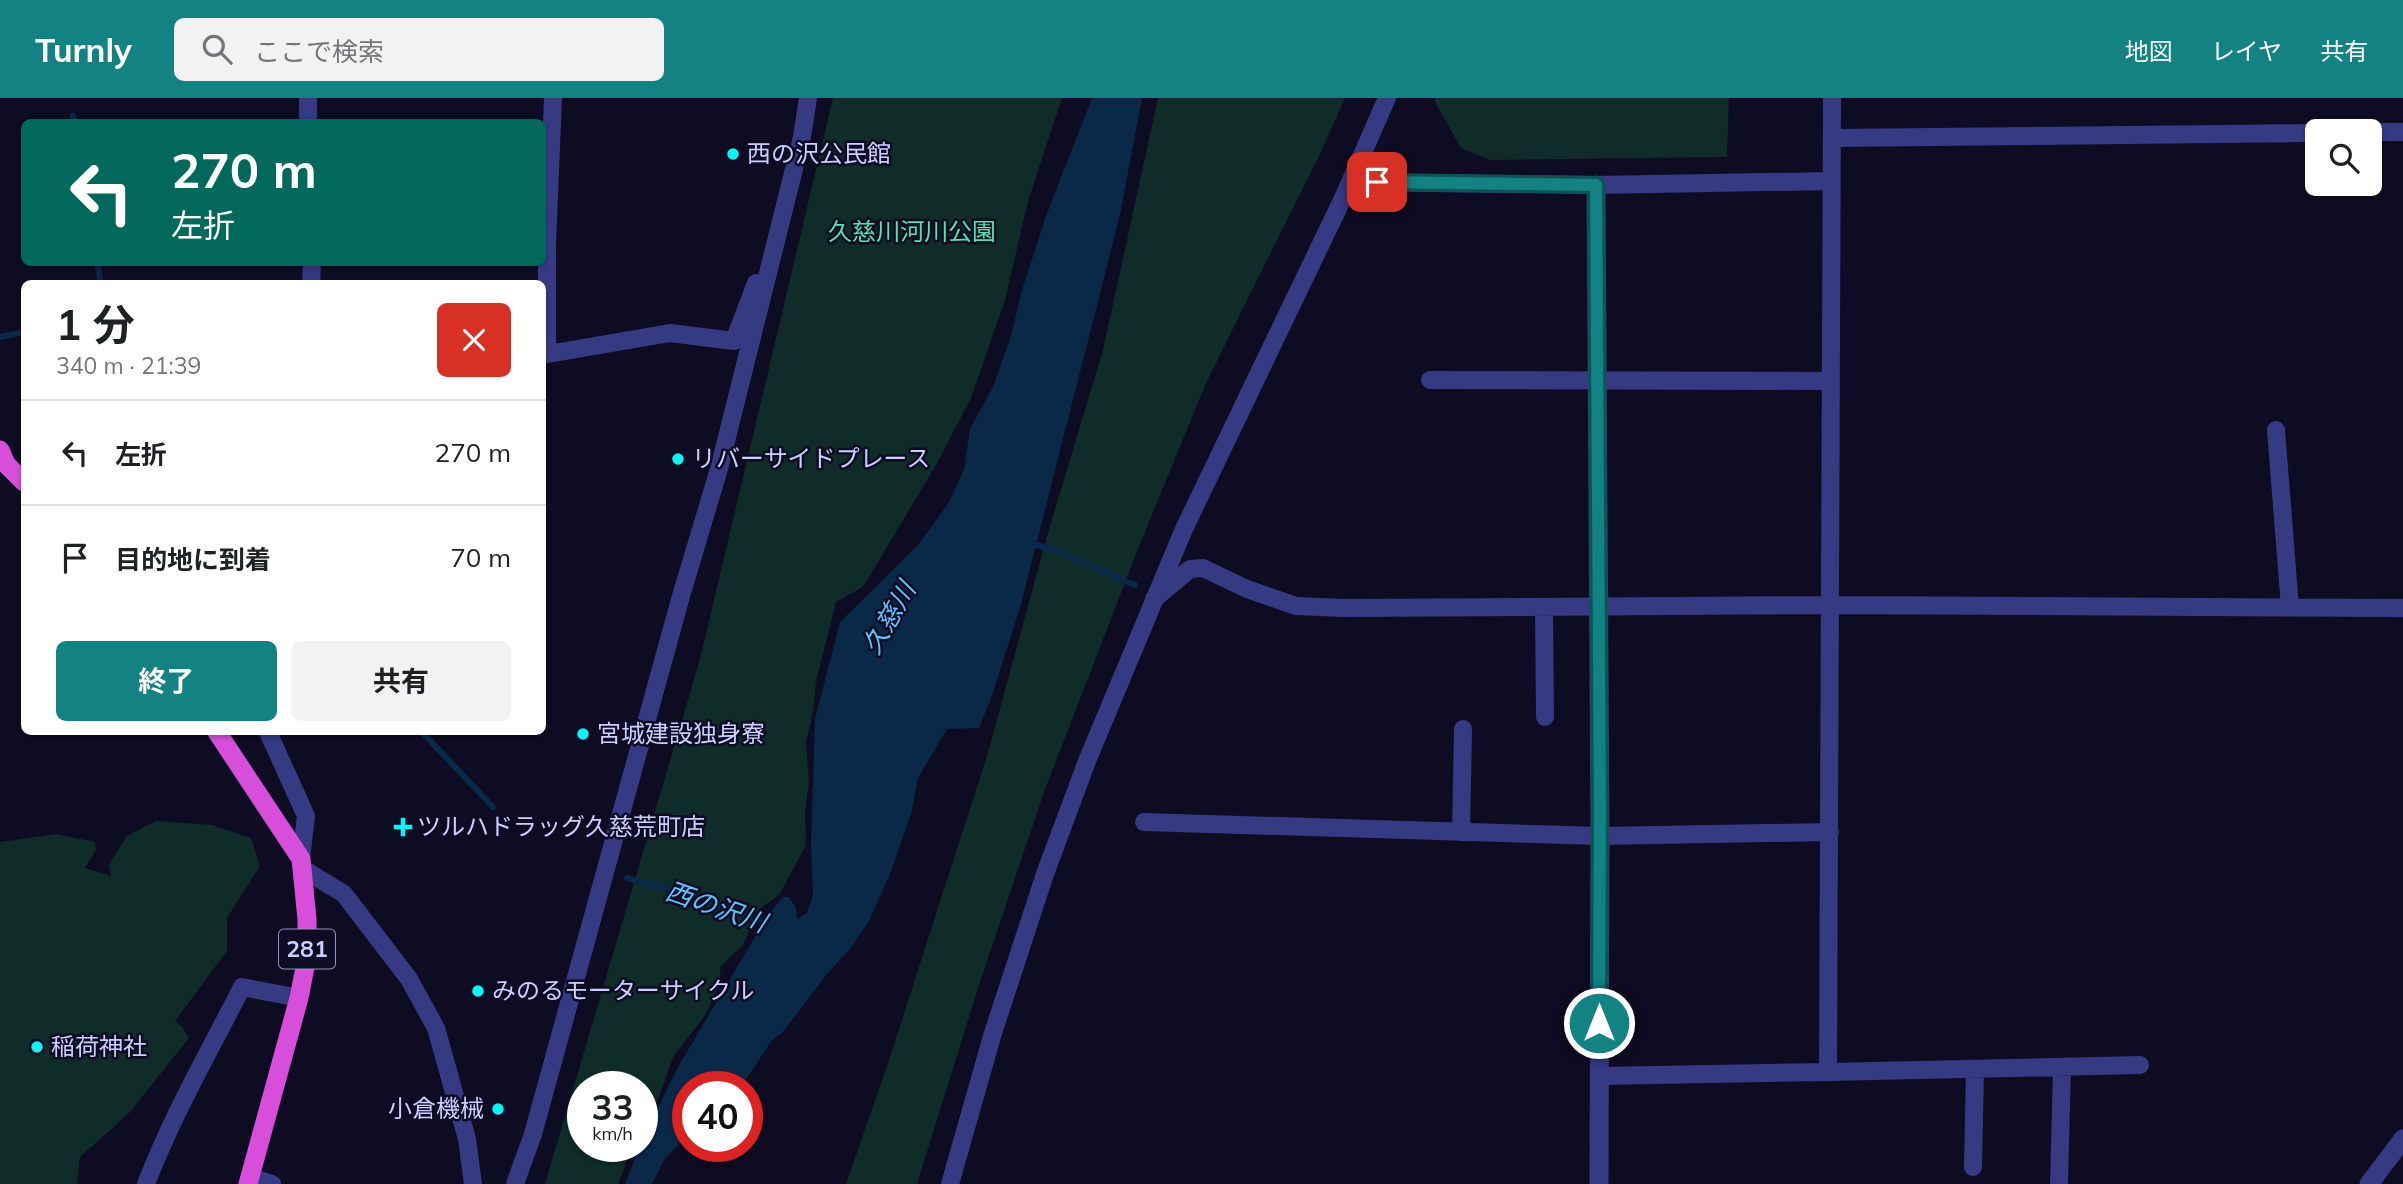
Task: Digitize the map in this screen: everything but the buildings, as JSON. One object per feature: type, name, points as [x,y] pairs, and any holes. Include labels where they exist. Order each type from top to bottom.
[{"type":"highway","points":[[2,460],[21,479]]},
{"type":"highway","points":[[219,735],[302,864]]},
{"type":"highway","name":"281","points":[[249,1181],[299,998],[307,957],[302,864]]},
{"type":"street","points":[[308,98],[308,119]]},
{"type":"street","points":[[546,300],[553,98]]},
{"type":"street","points":[[515,1184],[533,1134],[681,596],[719,469],[802,137],[808,98]]},
{"type":"street","points":[[950,1184],[993,1033],[1045,874],[1087,761],[1200,493],[1350,182],[1387,98]]},
{"type":"street","points":[[1828,1072],[1832,98]]},
{"type":"street","points":[[2382,132],[2403,132]]},
{"type":"street","points":[[1832,138],[2305,133]]},
{"type":"street","points":[[1350,182],[1596,185],[1831,181]]},
{"type":"street","points":[[1596,185],[1600,1184]]},
{"type":"street","points":[[546,355],[670,333],[734,341],[778,228]]},
{"type":"street","points":[[1430,380],[1830,381]]},
{"type":"street","points":[[2276,430],[2290,607]]},
{"type":"street","points":[[1154,599],[1190,569],[1203,568],[1247,589],[1296,606],[2403,608]]},
{"type":"street","points":[[1544,608],[1545,717]]},
{"type":"street","points":[[1461,832],[1463,729]]},
{"type":"street","points":[[269,735],[306,816],[302,864],[344,894],[409,979],[436,1028],[467,1139],[473,1184]]},
{"type":"street","points":[[1144,822],[1600,836],[1829,832]]},
{"type":"street","points":[[146,1184],[172,1121],[242,987],[299,998]]},
{"type":"street","points":[[1599,1076],[2140,1065]]},
{"type":"street","points":[[2059,1184],[2062,1067]]},
{"type":"street","points":[[1973,1167],[1975,1069]]},
{"type":"street","points":[[2369,1184],[2403,1139]]},
{"type":"street","points":[[249,1181],[272,1184]]},
{"type":"green space","name":"久慈川河川公園","points":[[833,98],[1062,98],[1028,201],[1005,300],[971,398],[936,465],[863,587],[836,602],[816,681],[806,743],[809,782],[805,812],[806,845],[779,895],[759,909],[743,945],[721,966],[718,988],[704,1017],[673,1057],[658,1099],[658,1071],[578,1071],[700,659]]},
{"type":"green space","points":[[1158,98],[1345,98],[1206,383],[1138,549],[1044,792],[979,985],[917,1184],[846,1184],[987,756],[1047,536],[1103,350]]},
{"type":"green space","points":[[1435,98],[1729,98],[1727,157],[1490,160],[1461,148]]},
{"type":"green space","points":[[156,821],[212,825],[251,838],[260,866],[227,918],[227,951],[175,1021],[189,1038],[130,1112],[80,1157],[77,1184],[0,1184],[0,842],[56,834],[95,842],[96,850],[85,868],[111,876],[109,864],[127,836]]},
{"type":"green space","name":"久慈川河川公園","points":[[567,1109],[567,1162],[627,1162],[618,1184],[545,1184]]},
{"type":"water","name":"久慈川","points":[[1092,98],[1142,98],[1120,215],[1020,608],[979,728],[947,729],[918,778],[911,814],[890,874],[869,921],[851,948],[827,974],[782,1033],[772,1040],[752,1071],[676,1071],[768,915],[783,897],[789,897],[796,908],[797,919],[807,913],[813,895],[811,844],[815,719],[840,622],[918,545],[948,504],[964,470],[970,429],[992,389],[1010,340],[1022,290],[1046,216]]},
{"type":"water","points":[[672,1079],[672,1151],[664,1160],[652,1184],[625,1184],[634,1162],[658,1162],[658,1108]]},
{"type":"waterway","points":[[98,266],[100,280]]},
{"type":"waterway","name":"西の沢川","points":[[0,337],[21,333]]},
{"type":"waterway","points":[[1029,543],[1055,550],[1135,585]]},
{"type":"waterway","name":"西の沢川","points":[[425,735],[493,807]]},
{"type":"waterway","name":"西の沢川","points":[[627,878],[748,913],[771,925]]},
{"type":"place","name":"西の沢公民館","points":[[733,154]]},
{"type":"place","name":"リバーサイドプレース","points":[[678,459]]},
{"type":"place","name":"宮城建設独身寮","points":[[583,734]]},
{"type":"place","name":"ツルハドラッグ久慈荒町店","points":[[403,827]]},
{"type":"place","name":"みのるモーターサイクル","points":[[478,991]]},
{"type":"place","name":"稲荷神社","points":[[37,1047]]},
{"type":"place","name":"小倉機械","points":[[498,1109]]},
{"type":"route","points":[[1377,182],[1596,185],[1599,1023]]}]
